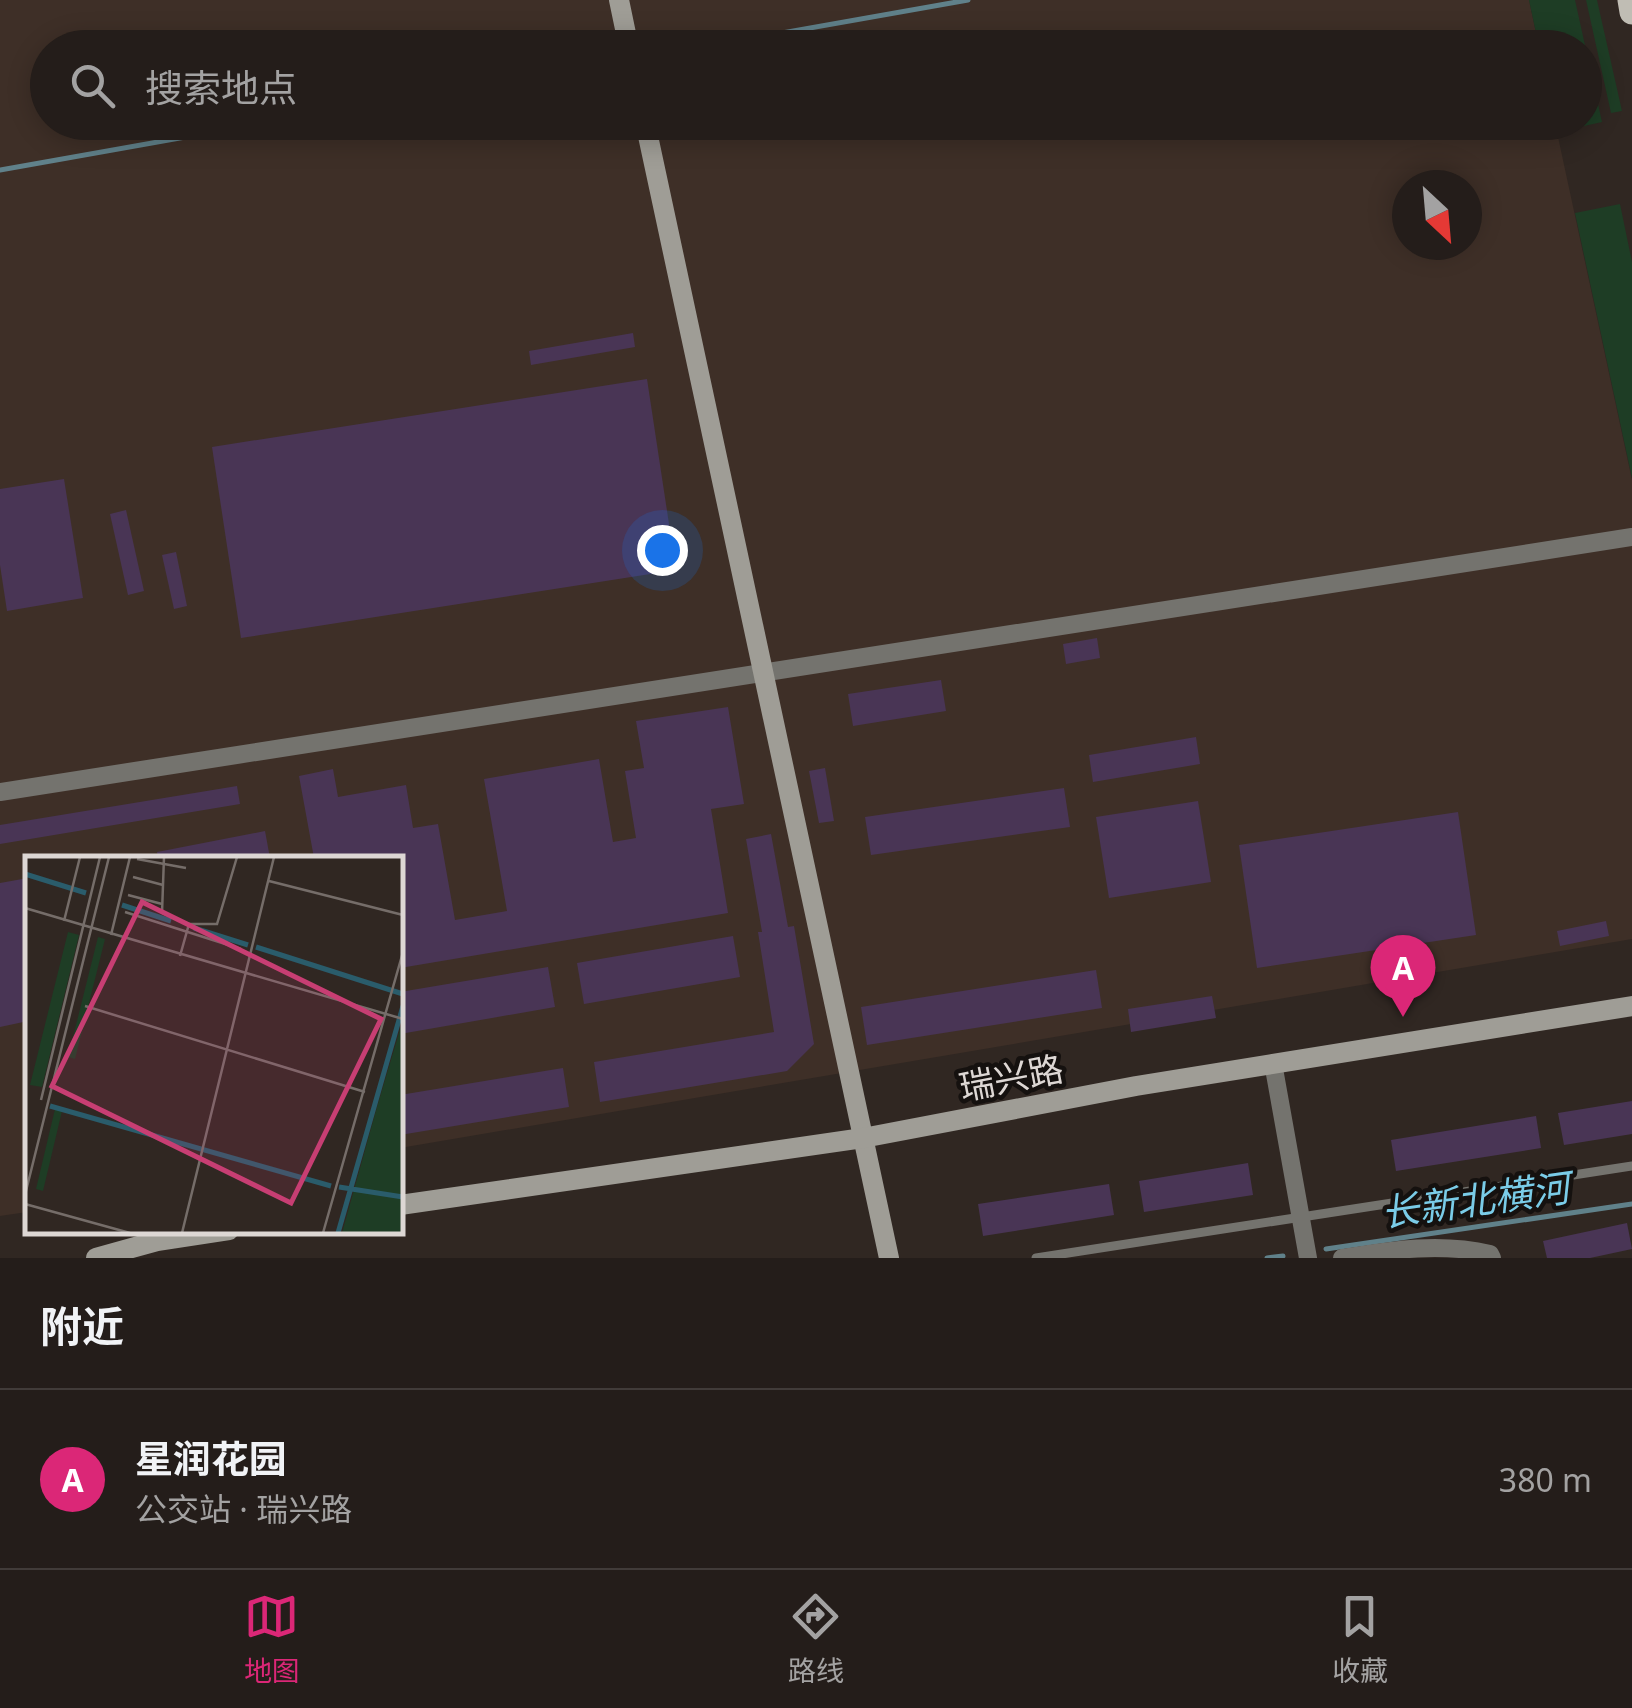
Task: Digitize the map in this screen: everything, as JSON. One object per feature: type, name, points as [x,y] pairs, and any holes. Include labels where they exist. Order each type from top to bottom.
[{"type":"main road","points":[[1630,0],[1632,12]]},
{"type":"street","points":[[619,0],[625,30]]},
{"type":"street","points":[[649,140],[889,1258]]},
{"type":"street","points":[[0,792],[1632,537]]},
{"type":"street","name":"瑞兴路","points":[[402,1206],[863,1138],[1273,1063],[1632,1006]]},
{"type":"street","points":[[1273,1063],[1308,1258]]},
{"type":"street","points":[[96,1258],[157,1241],[209,1233]]},
{"type":"street","points":[[1342,1258],[1429,1246],[1463,1247],[1490,1254],[1492,1258]]},
{"type":"lane","points":[[1036,1258],[1632,1166]]},
{"type":"shaded area","points":[[0,0],[1529,0],[1535,30],[30,30],[30,140],[1559,140],[1632,480],[1632,939],[402,1148],[402,856],[25,856],[25,1212],[0,1216]]},
{"type":"green space","points":[[1529,0],[1575,0],[1582,30],[1535,30]]},
{"type":"green space","points":[[1586,0],[1597,0],[1622,111],[1611,113],[1602,72],[1602,30],[1593,30]]},
{"type":"green space","points":[[1620,204],[1632,262],[1632,478],[1575,213]]},
{"type":"building","points":[[633,333],[635,347],[531,365],[529,351]]},
{"type":"building","points":[[647,379],[676,570],[241,638],[212,447]]},
{"type":"building","points":[[64,479],[83,598],[7,611],[0,565],[0,489]]},
{"type":"building","points":[[126,510],[144,591],[128,595],[110,514]]},
{"type":"building","points":[[176,552],[187,606],[174,609],[162,555]]},
{"type":"building","points":[[1097,638],[1100,658],[1066,664],[1063,644]]},
{"type":"building","points":[[941,680],[946,711],[853,726],[848,694]]},
{"type":"building","points":[[728,707],[744,804],[711,809],[728,913],[402,968],[402,856],[314,856],[299,776],[333,769],[338,797],[406,785],[413,828],[438,824],[455,920],[507,911],[484,779],[599,759],[613,842],[636,838],[625,771],[644,768],[636,721]]},
{"type":"building","points":[[1196,737],[1200,764],[1093,782],[1089,755]]},
{"type":"building","points":[[825,768],[834,821],[819,823],[809,771]]},
{"type":"building","points":[[237,786],[240,804],[0,844],[0,825]]},
{"type":"building","points":[[1064,788],[1070,827],[871,855],[865,817]]},
{"type":"building","points":[[1198,801],[1211,882],[1109,898],[1096,817]]},
{"type":"building","points":[[1458,812],[1476,935],[1257,968],[1239,845]]},
{"type":"building","points":[[265,831],[270,856],[158,856],[157,852]]},
{"type":"building","points":[[771,834],[788,927],[794,926],[814,1044],[787,1071],[600,1102],[594,1062],[774,1032],[746,839]]},
{"type":"building","points":[[25,879],[25,1022],[0,1027],[0,883]]},
{"type":"building","points":[[1606,921],[1609,936],[1560,946],[1557,931]]},
{"type":"building","points":[[733,936],[740,977],[584,1004],[577,963]]},
{"type":"building","points":[[548,967],[555,1007],[402,1034],[402,992]]},
{"type":"building","points":[[1096,970],[1102,1008],[867,1045],[861,1007]]},
{"type":"building","points":[[1212,996],[1216,1018],[1131,1032],[1128,1009]]},
{"type":"building","points":[[563,1068],[569,1107],[402,1135],[402,1095]]},
{"type":"building","points":[[1632,1101],[1632,1134],[1564,1145],[1558,1113]]},
{"type":"building","points":[[1536,1116],[1541,1148],[1396,1171],[1391,1140]]},
{"type":"building","points":[[1248,1163],[1253,1195],[1144,1212],[1139,1181]]},
{"type":"building","points":[[1109,1184],[1114,1215],[983,1236],[978,1204]]},
{"type":"building","points":[[1627,1223],[1632,1249],[1590,1258],[1547,1258],[1543,1241]]},
{"type":"waterway","points":[[799,30],[968,0]]},
{"type":"waterway","points":[[0,170],[169,140]]},
{"type":"waterway","name":"长新北横河","points":[[1326,1249],[1632,1204]]},
{"type":"waterway","name":"长新北横河","points":[[1267,1258],[1283,1256]]},
{"type":"place","name":"星润花园","points":[[1403,1017]]}]
